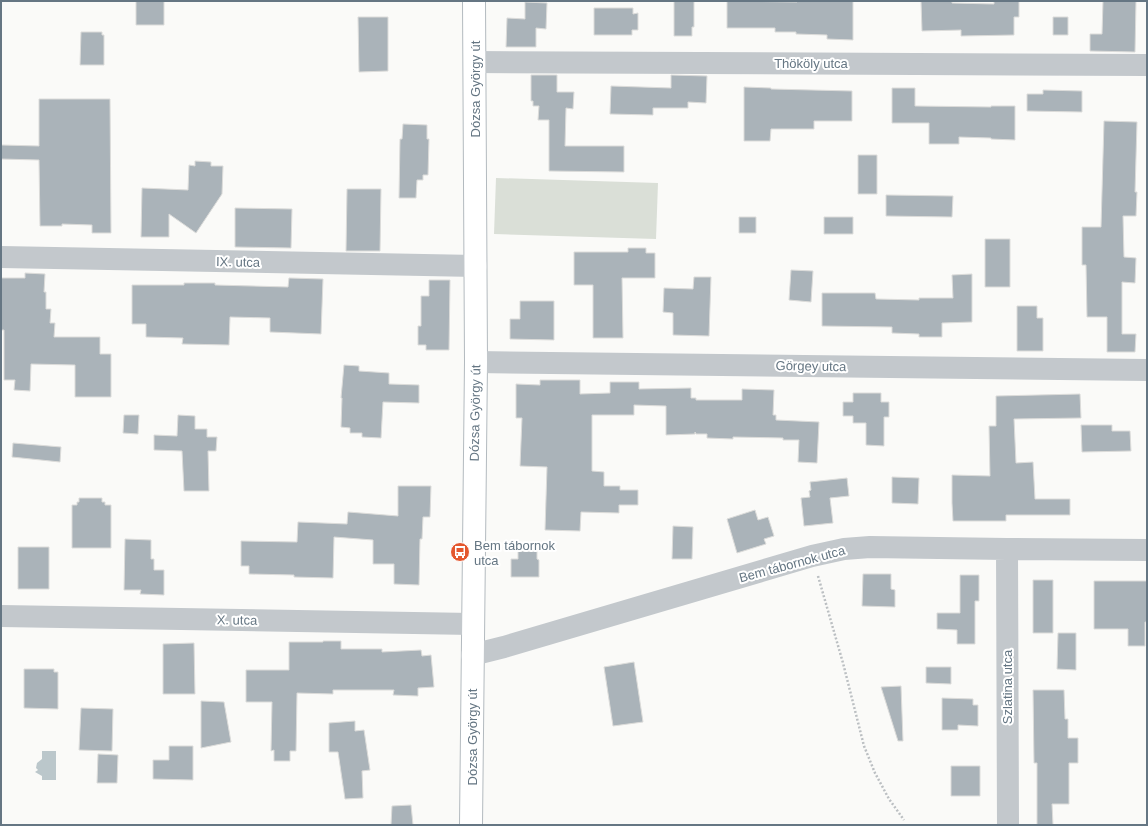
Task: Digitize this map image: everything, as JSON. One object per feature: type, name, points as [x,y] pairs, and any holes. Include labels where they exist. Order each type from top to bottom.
[{"type":"street","name":"Dózsa György út","points":[[471,825],[476,362],[474,1]]},
{"type":"street","name":"Thököly utca","points":[[475,62],[1147,65]]},
{"type":"street","name":"IX. utca","points":[[1,257],[476,266]]},
{"type":"street","name":"Görgey utca","points":[[476,362],[1147,370]]},
{"type":"street","name":"Bem tábornok utca","points":[[472,655],[812,556],[844,550],[870,547],[1147,550]]},
{"type":"street","name":"Szlatina utca","points":[[1007,549],[1008,825]]},
{"type":"street","name":"X. utca","points":[[1,616],[472,624]]},
{"type":"path","points":[[812,556],[843,663],[864,746],[875,773],[889,799],[904,820]]},
{"type":"shaded area","points":[[496,178],[658,183],[656,239],[494,234]]},
{"type":"shaded area","points":[[42,751],[56,751],[56,780],[42,780],[42,776],[35,772],[38,770],[36,768],[37,763],[42,759]]},
{"type":"building","points":[[136,1],[164,1],[164,25],[136,25]]},
{"type":"building","points":[[674,1],[694,1],[694,27],[692,27],[692,36],[674,36]]},
{"type":"building","points":[[727,1],[853,1],[853,40],[827,39],[827,35],[796,34],[796,32],[775,32],[775,28],[727,28]]},
{"type":"building","points":[[921,1],[952,1],[952,3],[994,4],[994,1],[1019,1],[1019,17],[1014,17],[1014,35],[961,36],[961,30],[922,31]]},
{"type":"building","points":[[1103,1],[1136,1],[1135,52],[1090,51],[1090,34],[1102,34]]},
{"type":"building","points":[[525,2],[547,3],[546,29],[536,28],[536,47],[506,47],[507,18],[525,19]]},
{"type":"building","points":[[594,8],[633,8],[633,14],[638,13],[638,30],[632,30],[632,35],[594,35]]},
{"type":"building","points":[[358,17],[388,17],[388,71],[359,72]]},
{"type":"building","points":[[1053,17],[1068,17],[1068,35],[1053,35]]},
{"type":"building","points":[[81,32],[102,32],[102,35],[104,35],[104,65],[80,65]]},
{"type":"building","points":[[531,75],[557,75],[557,92],[574,92],[573,109],[566,108],[565,146],[624,146],[624,172],[549,171],[549,120],[538,120],[539,106],[533,106],[533,101],[531,101]]},
{"type":"building","points":[[671,75],[707,76],[706,103],[688,102],[688,108],[653,108],[653,115],[610,114],[611,86],[671,88]]},
{"type":"building","points":[[744,87],[852,91],[852,121],[814,121],[814,129],[771,129],[770,141],[744,141]]},
{"type":"building","points":[[892,88],[915,88],[915,106],[1015,106],[1015,140],[959,137],[959,144],[929,144],[929,123],[892,123]]},
{"type":"building","points":[[1043,90],[1082,91],[1082,112],[1027,111],[1027,94],[1043,94]]},
{"type":"building","points":[[39,99],[110,99],[111,233],[92,233],[92,225],[62,224],[62,226],[40,226],[39,160],[1,159],[1,145],[39,146]]},
{"type":"building","points":[[1104,121],[1137,122],[1135,192],[1137,192],[1136,216],[1123,216],[1124,257],[1136,258],[1135,283],[1122,282],[1122,334],[1136,334],[1135,352],[1107,352],[1107,317],[1087,317],[1086,265],[1082,265],[1082,227],[1101,227]]},
{"type":"building","points":[[403,124],[427,125],[427,139],[429,139],[428,175],[423,175],[423,180],[417,180],[416,198],[399,198],[400,139],[402,139]]},
{"type":"building","points":[[858,155],[877,155],[877,194],[858,194]]},
{"type":"building","points":[[195,161],[211,162],[211,166],[223,166],[222,194],[196,233],[169,214],[169,237],[141,237],[142,188],[188,190],[189,165],[195,166]]},
{"type":"building","points":[[347,189],[381,189],[380,251],[346,251]]},
{"type":"building","points":[[886,195],[953,196],[952,217],[886,216]]},
{"type":"building","points":[[235,208],[292,209],[291,248],[235,247]]},
{"type":"building","points":[[739,217],[756,217],[756,233],[739,233]]},
{"type":"building","points":[[824,217],[853,217],[853,234],[824,234]]},
{"type":"building","points":[[985,239],[1010,239],[1010,287],[985,287]]},
{"type":"building","points":[[628,248],[646,248],[646,253],[655,253],[655,278],[622,278],[623,338],[593,338],[593,285],[574,285],[574,252],[628,252]]},
{"type":"building","points":[[791,270],[813,271],[811,302],[789,300]]},
{"type":"building","points":[[25,273],[45,274],[44,292],[46,292],[46,309],[51,309],[50,323],[55,323],[54,337],[100,337],[100,354],[111,354],[111,397],[75,397],[75,365],[31,364],[30,391],[14,390],[15,380],[4,380],[4,330],[1,330],[1,278],[25,278]]},
{"type":"building","points":[[972,274],[972,322],[942,323],[942,337],[919,337],[919,334],[892,333],[892,327],[822,326],[822,293],[875,293],[876,299],[919,300],[919,298],[953,298],[952,275]]},
{"type":"building","points":[[694,277],[711,277],[709,336],[673,335],[673,313],[663,312],[664,288],[693,289]]},
{"type":"building","points":[[289,278],[323,279],[321,334],[270,332],[270,318],[230,317],[229,345],[182,344],[183,338],[146,337],[146,324],[132,324],[132,285],[184,285],[184,283],[215,283],[215,285],[288,287]]},
{"type":"building","points":[[429,280],[450,280],[449,350],[426,350],[426,345],[418,345],[418,326],[421,326],[421,296],[429,296]]},
{"type":"building","points":[[520,301],[554,301],[554,340],[510,339],[510,319],[520,319]]},
{"type":"building","points":[[1017,306],[1037,306],[1037,318],[1043,318],[1043,351],[1017,351]]},
{"type":"building","points":[[344,365],[359,366],[359,371],[389,373],[389,384],[419,385],[419,403],[383,402],[381,438],[362,437],[362,433],[350,433],[350,428],[341,427],[341,398]]},
{"type":"building","points":[[540,380],[580,380],[580,394],[610,393],[610,382],[639,382],[639,389],[691,388],[691,398],[696,398],[696,400],[742,400],[742,389],[774,390],[773,415],[776,415],[776,420],[819,422],[817,463],[798,462],[799,440],[783,440],[783,438],[707,438],[707,434],[696,434],[695,432],[695,434],[666,435],[666,406],[634,405],[634,415],[592,415],[592,471],[604,472],[604,486],[620,486],[620,490],[638,490],[638,505],[619,505],[619,513],[581,512],[580,531],[545,530],[547,467],[520,466],[522,418],[516,418],[516,384],[540,385]]},
{"type":"building","points":[[853,393],[881,393],[881,402],[889,402],[889,417],[884,417],[884,446],[866,445],[866,423],[853,423],[853,416],[843,416],[843,402],[853,402]]},
{"type":"building","points":[[1080,394],[1081,418],[1014,419],[1016,463],[1033,462],[1035,499],[1070,499],[1070,515],[1006,515],[1006,521],[953,521],[952,475],[990,476],[989,426],[996,426],[996,396]]},
{"type":"building","points":[[124,415],[139,415],[138,434],[123,433]]},
{"type":"building","points":[[178,415],[195,416],[195,429],[207,429],[207,437],[217,437],[216,451],[208,451],[209,491],[184,491],[182,451],[154,450],[154,435],[177,436]]},
{"type":"building","points":[[1081,425],[1112,425],[1112,431],[1130,431],[1131,451],[1082,452]]},
{"type":"building","points":[[13,443],[61,447],[60,462],[12,457]]},
{"type":"building","points":[[892,477],[919,478],[918,504],[892,503]]},
{"type":"building","points":[[847,478],[849,496],[830,498],[833,523],[804,526],[801,498],[810,497],[810,482]]},
{"type":"building","points":[[398,486],[431,486],[430,517],[423,517],[422,539],[420,539],[419,585],[394,584],[394,564],[373,564],[373,540],[334,537],[333,578],[249,574],[249,566],[241,566],[241,541],[297,542],[298,522],[347,524],[348,512],[398,516]]},
{"type":"building","points":[[79,498],[102,498],[102,502],[105,502],[105,505],[111,505],[111,548],[72,548],[72,505],[77,505]]},
{"type":"building","points":[[755,510],[758,520],[768,517],[774,536],[764,539],[766,544],[737,553],[727,519]]},
{"type":"building","points":[[673,526],[693,527],[692,559],[672,559]]},
{"type":"building","points":[[125,539],[151,540],[151,559],[154,559],[154,570],[164,570],[164,595],[140,594],[141,590],[124,590]]},
{"type":"building","points":[[18,547],[49,547],[49,589],[18,589]]},
{"type":"building","points":[[518,551],[537,551],[537,559],[539,560],[539,577],[511,577],[511,559],[518,559]]},
{"type":"building","points":[[863,574],[891,574],[891,589],[895,590],[895,607],[862,606]]},
{"type":"building","points":[[960,575],[979,575],[979,601],[975,601],[975,644],[957,644],[957,630],[937,629],[937,613],[960,613]]},
{"type":"building","points":[[1033,580],[1053,580],[1053,633],[1033,633]]},
{"type":"building","points":[[1094,581],[1147,581],[1147,622],[1145,622],[1145,646],[1128,646],[1128,629],[1094,629]]},
{"type":"building","points":[[1058,633],[1076,633],[1076,670],[1057,669]]},
{"type":"building","points":[[341,641],[341,649],[382,649],[382,652],[421,650],[422,656],[431,655],[434,687],[418,688],[418,696],[393,695],[394,690],[333,690],[333,694],[297,693],[296,751],[290,751],[290,761],[274,761],[274,750],[271,751],[272,702],[246,702],[246,670],[289,670],[289,642]]},
{"type":"building","points":[[194,643],[195,694],[163,694],[163,644]]},
{"type":"building","points":[[634,662],[643,722],[613,726],[604,667]]},
{"type":"building","points":[[926,667],[951,667],[951,684],[926,683]]},
{"type":"building","points":[[24,669],[54,669],[54,672],[58,672],[58,709],[24,708]]},
{"type":"building","points":[[901,686],[903,741],[898,741],[881,687]]},
{"type":"building","points":[[1033,690],[1064,690],[1065,719],[1068,719],[1068,738],[1078,738],[1078,763],[1069,763],[1069,804],[1052,804],[1053,825],[1037,825],[1037,763],[1034,763]]},
{"type":"building","points":[[942,698],[973,699],[973,705],[978,705],[978,726],[958,725],[958,730],[942,730]]},
{"type":"building","points":[[201,701],[224,702],[231,742],[201,748]]},
{"type":"building","points":[[81,708],[113,709],[112,751],[79,750]]},
{"type":"building","points":[[355,721],[355,731],[364,730],[370,770],[362,771],[363,798],[345,799],[338,752],[329,752],[329,723]]},
{"type":"building","points":[[169,746],[193,746],[193,780],[153,779],[153,760],[169,760]]},
{"type":"building","points":[[98,754],[118,755],[117,783],[97,783]]},
{"type":"building","points":[[951,766],[980,766],[980,796],[951,796]]},
{"type":"building","points":[[411,805],[413,825],[391,825],[392,806]]},
{"type":"place","name":"Bem tábornok utca","points":[[460,552]]}]
